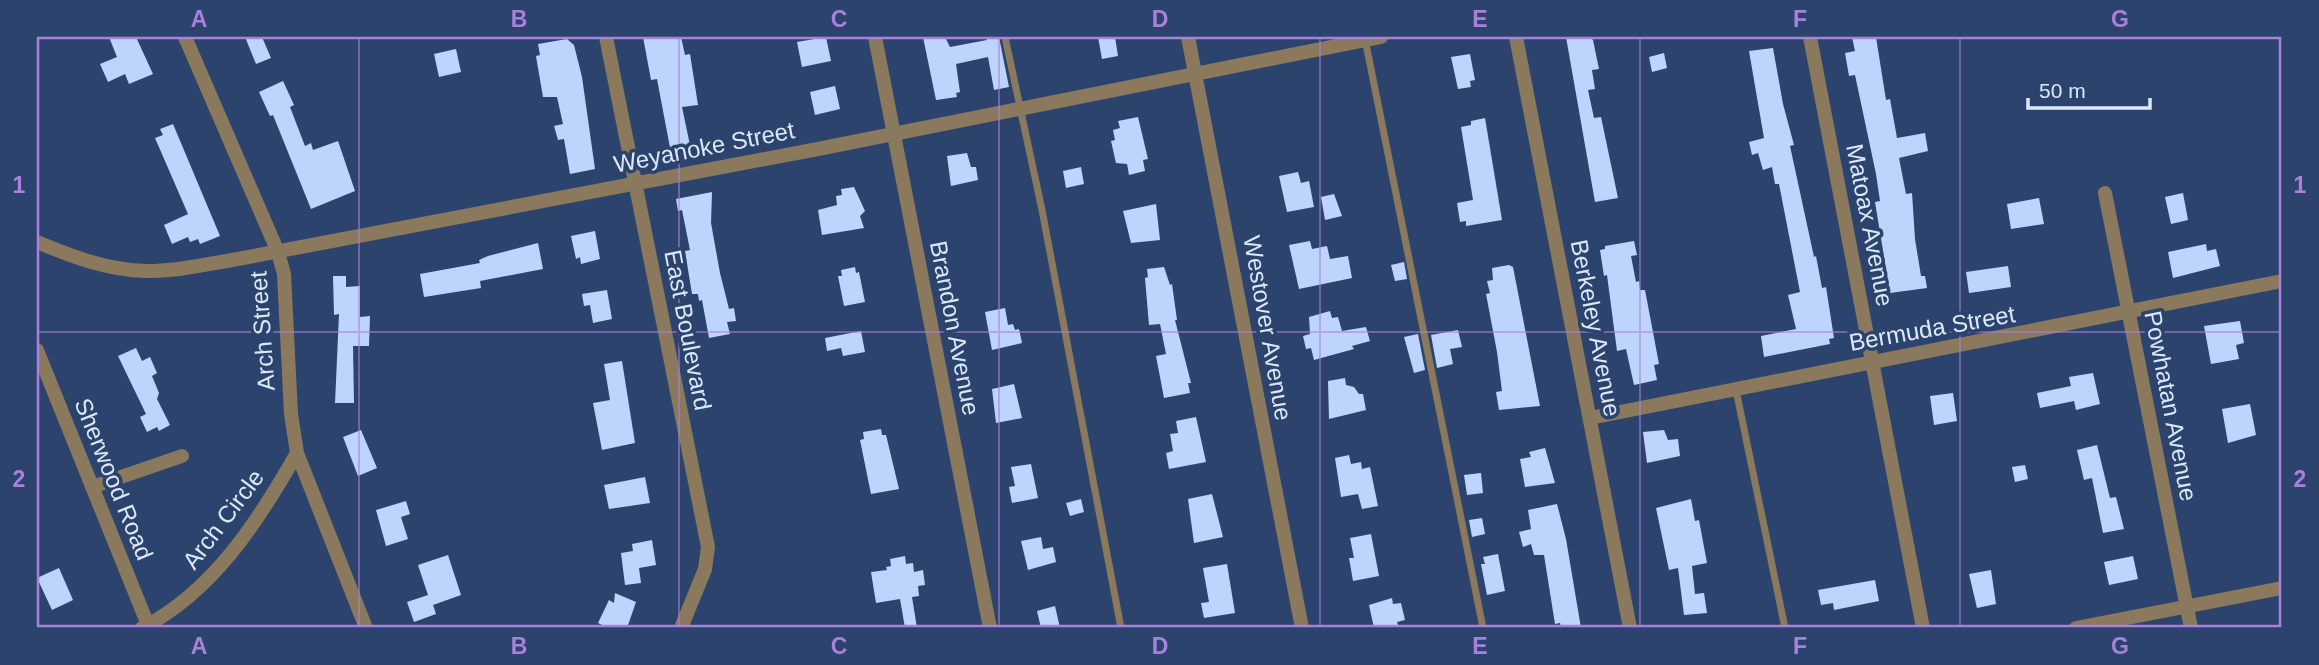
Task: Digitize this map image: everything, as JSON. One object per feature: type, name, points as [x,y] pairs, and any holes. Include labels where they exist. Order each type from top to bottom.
[{"type":"street","name":"Arch Street","points":[[185,37],[278,252],[284,274],[291,414],[297,453],[366,628]]},
{"type":"street","name":"East Boulevard","points":[[606,37],[708,547],[705,569],[681,628]]},
{"type":"street","name":"Brandon Avenue","points":[[875,37],[990,628]]},
{"type":"street","name":"Westover Avenue","points":[[1188,37],[1302,628]]},
{"type":"street","name":"Weyanoke Street","points":[[37,242],[112,268],[149,272],[278,252],[1381,37]]},
{"type":"street","name":"Berkeley Avenue","points":[[1516,37],[1630,628]]},
{"type":"street","name":"Matoax Avenue","points":[[1810,37],[1923,628]]},
{"type":"street","name":"Powhatan Avenue","points":[[2105,193],[2191,628]]},
{"type":"street","name":"Bermuda Street","points":[[1590,418],[1874,361],[2041,331],[2282,281]]},
{"type":"street","name":"Sherwood Road","points":[[37,350],[144,626]]},
{"type":"street","name":"Arch Circle","points":[[144,626],[197,590],[216,569],[247,532],[297,453]]},
{"type":"street","points":[[92,487],[182,456]]},
{"type":"street","points":[[2076,628],[2282,588]]},
{"type":"lane","points":[[1005,37],[1121,628]]},
{"type":"lane","points":[[1365,38],[1483,628]]},
{"type":"lane","points":[[1735,390],[1785,628]]},
{"type":"building","points":[[109,37],[136,37],[153,74],[129,84],[125,74],[108,82],[100,64],[117,57]]},
{"type":"building","points":[[245,37],[262,37],[271,58],[256,64]]},
{"type":"building","points":[[643,37],[681,37],[685,55],[690,54],[698,105],[682,107],[691,150],[671,153],[657,79],[651,80]]},
{"type":"building","points":[[826,37],[831,61],[802,67],[797,42]]},
{"type":"building","points":[[923,37],[945,37],[950,47],[987,40],[986,37],[999,37],[1009,87],[994,90],[988,57],[956,64],[960,92],[956,93],[957,97],[936,100]]},
{"type":"building","points":[[1098,37],[1115,37],[1118,56],[1102,59]]},
{"type":"building","points":[[1566,37],[1590,37],[1593,40],[1599,69],[1592,70],[1595,89],[1588,90],[1594,118],[1601,117],[1618,198],[1595,202]]},
{"type":"building","points":[[1852,37],[1876,37],[1886,100],[1890,99],[1897,138],[1925,133],[1928,151],[1899,158],[1906,194],[1912,193],[1915,239],[1921,276],[1925,276],[1927,288],[1890,293],[1875,202],[1880,201],[1876,174],[1855,75],[1849,76],[1845,53],[1855,51]]},
{"type":"building","points":[[567,39],[574,45],[582,77],[595,169],[570,174],[564,139],[558,140],[554,126],[563,124],[557,97],[543,97],[536,56],[540,55],[538,44]]},
{"type":"building","points":[[1773,48],[1794,145],[1790,146],[1814,257],[1816,256],[1822,288],[1826,287],[1834,338],[1829,339],[1830,344],[1764,357],[1761,336],[1796,329],[1788,295],[1800,292],[1779,184],[1775,184],[1772,167],[1763,170],[1758,153],[1752,155],[1749,142],[1764,138],[1749,51]]},
{"type":"building","points":[[456,49],[461,72],[439,77],[434,54]]},
{"type":"building","points":[[1664,53],[1667,68],[1652,72],[1649,57]]},
{"type":"building","points":[[1470,54],[1475,80],[1470,81],[1471,87],[1458,89],[1451,57]]},
{"type":"building","points":[[283,81],[294,105],[290,107],[305,146],[311,143],[313,150],[338,141],[355,191],[311,209],[273,115],[270,116],[259,92]]},
{"type":"building","points":[[835,86],[840,109],[815,115],[810,92]]},
{"type":"building","points":[[1138,117],[1148,159],[1143,160],[1145,171],[1129,175],[1127,164],[1116,163],[1111,141],[1115,140],[1113,130],[1120,128],[1118,121]]},
{"type":"building","points":[[1485,118],[1502,220],[1466,226],[1466,221],[1460,222],[1457,203],[1473,200],[1461,127],[1471,125],[1471,121]]},
{"type":"building","points":[[173,124],[220,236],[200,244],[198,239],[190,242],[188,237],[172,244],[164,225],[188,214],[155,138],[163,135],[160,129]]},
{"type":"building","points":[[967,153],[971,167],[976,167],[978,180],[951,186],[947,156]]},
{"type":"building","points":[[1081,167],[1084,184],[1066,188],[1063,171]]},
{"type":"building","points":[[1298,172],[1301,183],[1309,181],[1314,207],[1287,212],[1279,176]]},
{"type":"building","points":[[854,187],[865,211],[860,216],[864,228],[822,235],[818,210],[837,205],[836,196],[842,195],[841,189]]},
{"type":"building","points":[[712,192],[711,223],[720,273],[729,309],[734,308],[736,321],[727,322],[730,334],[709,338],[702,300],[699,301],[698,294],[692,294],[685,251],[690,250],[682,210],[678,211],[676,199]]},
{"type":"building","points":[[2183,193],[2188,220],[2171,224],[2165,197]]},
{"type":"building","points":[[1334,194],[1342,216],[1325,220],[1321,197]]},
{"type":"building","points":[[2039,198],[2044,224],[2011,229],[2007,204]]},
{"type":"building","points":[[1156,204],[1160,240],[1131,243],[1123,211]]},
{"type":"building","points":[[595,231],[600,259],[581,264],[580,257],[576,259],[571,236]]},
{"type":"building","points":[[1310,241],[1312,249],[1327,246],[1330,259],[1348,256],[1352,278],[1299,289],[1289,245]]},
{"type":"building","points":[[1634,241],[1637,255],[1631,256],[1636,282],[1639,281],[1640,290],[1645,290],[1659,364],[1654,365],[1657,380],[1634,385],[1626,349],[1617,351],[1607,275],[1604,276],[1600,250],[1605,249],[1605,246]]},
{"type":"building","points":[[538,243],[543,269],[480,281],[481,288],[424,297],[420,274],[480,263],[479,260],[488,256]]},
{"type":"building","points":[[2206,244],[2207,251],[2216,249],[2220,266],[2173,278],[2168,252]]},
{"type":"building","points":[[1404,262],[1407,279],[1395,281],[1391,265]]},
{"type":"building","points":[[1509,265],[1513,267],[1540,406],[1499,410],[1496,392],[1502,391],[1486,294],[1490,293],[1487,281],[1493,280],[1492,268]]},
{"type":"building","points":[[2008,266],[2011,287],[1969,293],[1966,272]]},
{"type":"building","points":[[855,267],[856,273],[859,272],[865,302],[844,306],[838,276],[842,276],[841,270]]},
{"type":"building","points":[[1164,267],[1170,285],[1172,284],[1175,320],[1191,383],[1188,383],[1190,393],[1164,398],[1156,356],[1166,354],[1160,324],[1149,325],[1145,278],[1148,277],[1147,269]]},
{"type":"building","points":[[333,276],[346,276],[346,287],[360,286],[360,317],[370,316],[369,346],[353,346],[354,403],[335,403],[339,314],[334,315]]},
{"type":"building","points":[[607,290],[612,319],[593,323],[590,305],[584,306],[582,294]]},
{"type":"building","points":[[1005,308],[1008,325],[1013,324],[1015,330],[1019,329],[1022,343],[992,350],[985,312]]},
{"type":"building","points":[[1330,311],[1332,318],[1338,317],[1342,331],[1366,327],[1370,341],[1352,346],[1354,349],[1314,360],[1311,348],[1306,349],[1303,336],[1310,334],[1309,317]]},
{"type":"building","points":[[2240,321],[2244,343],[2236,345],[2239,359],[2211,364],[2204,326]]},
{"type":"building","points":[[1458,330],[1462,347],[1450,349],[1453,364],[1437,368],[1431,335]]},
{"type":"building","points":[[861,331],[865,352],[843,356],[841,348],[827,351],[825,338]]},
{"type":"building","points":[[1418,334],[1425,370],[1414,373],[1404,337]]},
{"type":"building","points":[[136,348],[142,361],[150,357],[157,373],[152,376],[159,393],[157,399],[170,425],[159,431],[157,427],[147,432],[140,417],[146,414],[118,356]]},
{"type":"building","points":[[622,361],[635,443],[602,450],[593,403],[610,400],[604,364]]},
{"type":"building","points":[[2093,373],[2100,404],[2076,410],[2074,401],[2040,408],[2037,393],[2071,386],[2069,377]]},
{"type":"building","points":[[1345,378],[1346,385],[1363,394],[1366,410],[1329,419],[1328,381]]},
{"type":"building","points":[[1014,384],[1022,418],[996,423],[992,389]]},
{"type":"building","points":[[1953,393],[1957,421],[1934,425],[1930,396]]},
{"type":"building","points":[[2250,404],[2256,435],[2228,443],[2222,409]]},
{"type":"building","points":[[1196,417],[1206,462],[1169,469],[1166,453],[1173,451],[1170,434],[1178,433],[1176,421]]},
{"type":"building","points":[[881,429],[882,435],[886,435],[899,489],[871,494],[860,440],[864,439],[863,432]]},
{"type":"building","points":[[361,430],[377,468],[358,476],[343,437]]},
{"type":"building","points":[[1664,430],[1668,440],[1678,439],[1680,456],[1647,463],[1643,432]]},
{"type":"building","points":[[2097,445],[2110,498],[2116,497],[2124,529],[2103,533],[2092,478],[2084,480],[2077,450]]},
{"type":"building","points":[[1545,448],[1555,483],[1525,487],[1520,459],[1531,457],[1529,452]]},
{"type":"building","points":[[1349,455],[1351,464],[1361,462],[1362,469],[1370,467],[1378,506],[1362,509],[1358,494],[1341,497],[1335,458]]},
{"type":"building","points":[[1031,464],[1038,498],[1012,503],[1009,487],[1015,486],[1011,467]]},
{"type":"building","points":[[2025,465],[2028,479],[2015,482],[2012,467]]},
{"type":"building","points":[[1481,473],[1483,493],[1467,495],[1464,475]]},
{"type":"building","points":[[645,477],[650,503],[609,509],[604,485]]},
{"type":"building","points":[[1212,494],[1223,537],[1194,543],[1188,499]]},
{"type":"building","points":[[1081,499],[1084,512],[1070,516],[1066,503]]},
{"type":"building","points":[[1691,499],[1695,521],[1699,520],[1707,563],[1692,566],[1695,594],[1704,593],[1707,613],[1684,615],[1678,568],[1669,570],[1656,508]]},
{"type":"building","points":[[406,501],[410,514],[401,517],[408,539],[386,546],[376,510]]},
{"type":"building","points":[[1557,504],[1566,539],[1581,628],[1561,628],[1560,623],[1555,624],[1544,555],[1534,555],[1531,544],[1523,547],[1519,532],[1531,529],[1528,510]]},
{"type":"building","points":[[1482,518],[1485,534],[1472,537],[1469,520]]},
{"type":"building","points":[[1371,534],[1379,576],[1353,581],[1349,558],[1354,558],[1350,538]]},
{"type":"building","points":[[1041,537],[1043,549],[1053,547],[1056,562],[1028,570],[1021,541]]},
{"type":"building","points":[[652,540],[656,565],[639,568],[641,583],[625,585],[621,553],[633,551],[632,544]]},
{"type":"building","points":[[1498,554],[1505,591],[1487,595],[1481,564],[1485,564],[1483,557]]},
{"type":"building","points":[[448,555],[461,595],[433,605],[436,614],[414,622],[407,602],[428,595],[418,565]]},
{"type":"building","points":[[905,556],[906,564],[913,563],[914,572],[923,570],[925,585],[918,586],[919,596],[912,597],[917,628],[905,628],[900,599],[876,603],[871,572],[887,570],[886,567],[891,566],[890,559]]},
{"type":"building","points":[[2133,556],[2138,579],[2109,585],[2104,562]]},
{"type":"building","points":[[1227,564],[1235,613],[1204,618],[1201,603],[1209,602],[1203,568]]},
{"type":"building","points":[[59,568],[73,600],[52,610],[37,578]]},
{"type":"building","points":[[1991,570],[1996,604],[1977,608],[1969,574]]},
{"type":"building","points":[[1875,580],[1879,601],[1834,610],[1833,603],[1821,605],[1818,590]]},
{"type":"building","points":[[615,593],[636,602],[627,628],[609,628],[598,623],[609,600],[614,603]]},
{"type":"building","points":[[1392,598],[1393,604],[1401,603],[1405,620],[1397,622],[1399,628],[1374,628],[1369,605]]},
{"type":"building","points":[[1055,606],[1060,628],[1041,628],[1037,611]]}]
